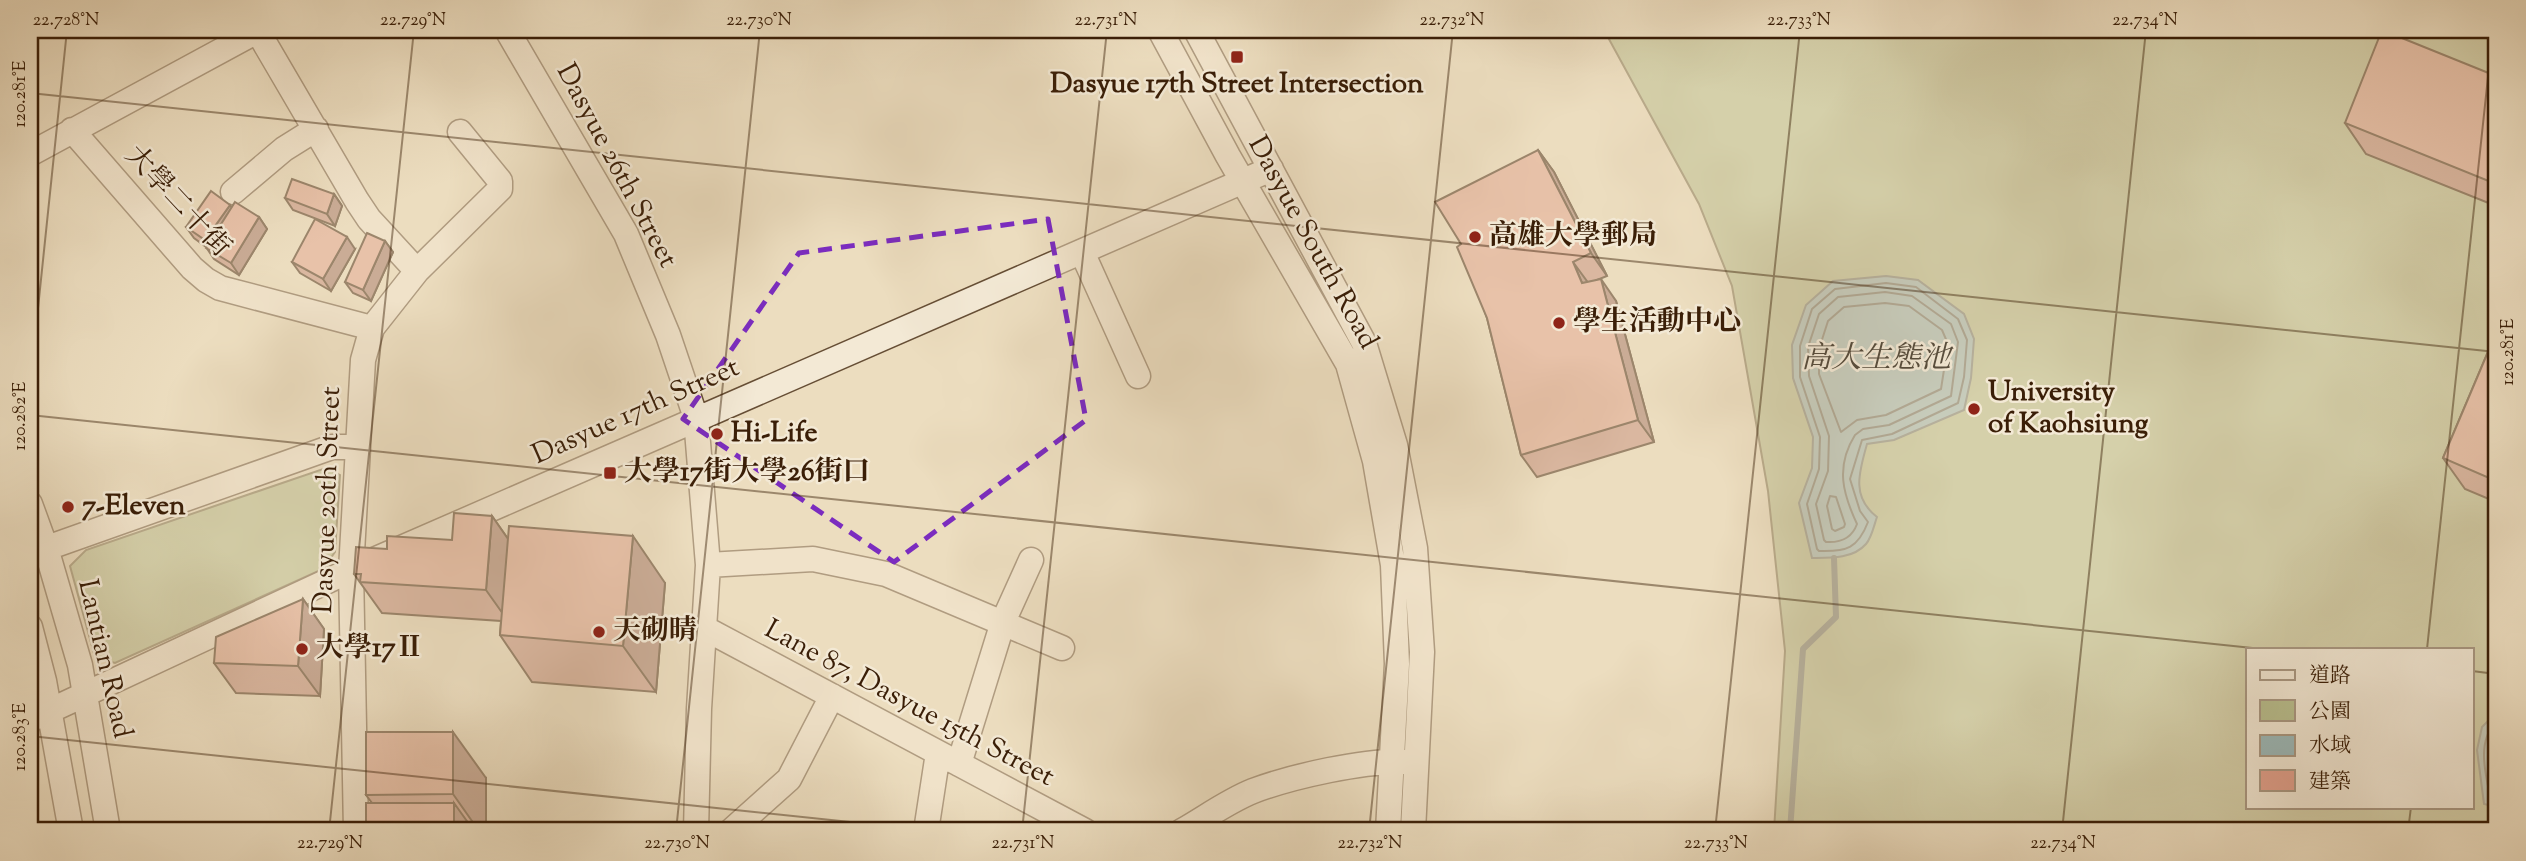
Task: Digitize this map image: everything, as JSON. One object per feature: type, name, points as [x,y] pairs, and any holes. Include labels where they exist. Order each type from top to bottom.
[{"type":"street","points":[[30,154],[258,30],[369,219],[417,271]]},
{"type":"street","name":"Dasyue 26th Street","points":[[507,30],[626,234],[668,335],[696,418],[708,565],[696,831]]},
{"type":"street","name":"Dasyue South Road","points":[[1160,30],[1348,365],[1375,461],[1393,565],[1397,664],[1413,831]]},
{"type":"street","name":"Dasyue South Road","points":[[1196,30],[1364,343],[1395,445],[1415,548],[1422,652],[1406,762],[1388,831]]},
{"type":"street","points":[[233,192],[284,149],[316,129]]},
{"type":"street","name":"大學二十街","points":[[72,130],[206,281],[220,288],[372,328]]},
{"type":"street","name":"Dasyue 20th Street","points":[[356,831],[351,570],[363,360],[372,328],[417,271],[500,189],[500,181],[460,132]]},
{"type":"street","name":"Dasyue 17th Street","points":[[40,715],[351,570],[1271,169]]},
{"type":"street","points":[[1082,252],[1138,376]]},
{"type":"street","points":[[38,551],[332,447],[358,447]]},
{"type":"street","name":"Lantian Road","points":[[30,504],[38,551],[80,666],[108,831]]},
{"type":"street","points":[[708,565],[813,559],[886,574],[1062,648]]},
{"type":"street","points":[[926,831],[948,759],[1031,560]]},
{"type":"street","points":[[30,627],[40,715],[71,831]]},
{"type":"street","name":"Lane 87, Dasyue 15th Street","points":[[704,628],[1085,831]]},
{"type":"street","points":[[733,831],[789,779],[832,696]]},
{"type":"street","points":[[1182,831],[1251,792],[1318,773],[1406,762]]},
{"type":"highlighted area","points":[[1048,219],[1086,420],[894,562],[683,419],[799,253]]},
{"type":"green space","name":"University of Kaohsiung","points":[[1604,30],[2496,30],[2496,831],[1774,831],[1785,651],[1768,491],[1732,286],[1699,204]]},
{"type":"green space","points":[[326,468],[340,475],[335,552],[323,569],[115,663],[95,657],[70,566],[86,550]]},
{"type":"water","name":"高大生態池","points":[[1886,276],[1918,280],[1964,314],[1974,339],[1971,378],[1964,410],[1894,440],[1867,444],[1859,484],[1863,501],[1877,517],[1870,538],[1855,553],[1834,558],[1812,558],[1799,503],[1812,468],[1813,437],[1793,378],[1792,345],[1806,305],[1833,281]]},
{"type":"water","points":[[2496,713],[2496,807],[2484,804],[2477,750],[2482,727]]},
{"type":"building","points":[[2382,30],[2496,76],[2496,184],[2345,123]]},
{"type":"building","name":"學生活動中心","points":[[1538,150],[1591,253],[1573,262],[1582,283],[1601,279],[1638,420],[1521,455],[1487,318],[1457,247],[1461,244],[1435,202]]},
{"type":"building","points":[[292,179],[334,194],[327,214],[285,198]]},
{"type":"building","points":[[211,191],[230,205],[205,240],[186,227]]},
{"type":"building","points":[[235,202],[259,217],[231,263],[206,248]]},
{"type":"building","points":[[315,219],[347,237],[323,279],[292,262]]},
{"type":"building","points":[[367,233],[385,241],[363,290],[345,282]]},
{"type":"building","points":[[2496,333],[2496,444],[2493,452],[2496,453],[2496,481],[2443,458]]},
{"type":"building","points":[[454,513],[492,516],[486,590],[360,582],[361,574],[354,574],[356,547],[387,549],[387,536],[452,540]]},
{"type":"building","points":[[509,526],[633,536],[623,646],[500,635]]},
{"type":"building","points":[[303,599],[298,666],[214,663],[216,637]]},
{"type":"building","points":[[366,732],[453,732],[453,794],[366,795]]},
{"type":"building","points":[[366,803],[454,803],[454,831],[366,831]]},
{"type":"waterway","points":[[1790,831],[1803,649],[1836,617],[1834,558]]},
{"type":"place","name":"Dasyue 17th Street Intersection","points":[[1237,57]]},
{"type":"place","name":"高雄大學郵局","points":[[1475,237]]},
{"type":"place","name":"學生活動中心","points":[[1559,323]]},
{"type":"place","name":"University of Kaohsiung","points":[[1974,409]]},
{"type":"place","name":"Hi-Life","points":[[717,434]]},
{"type":"place","name":"大學17街大學26街口","points":[[610,473]]},
{"type":"place","name":"7-Eleven","points":[[68,507]]},
{"type":"place","name":"天砌晴","points":[[599,632]]},
{"type":"place","name":"大學17Ⅱ","points":[[302,649]]}]
